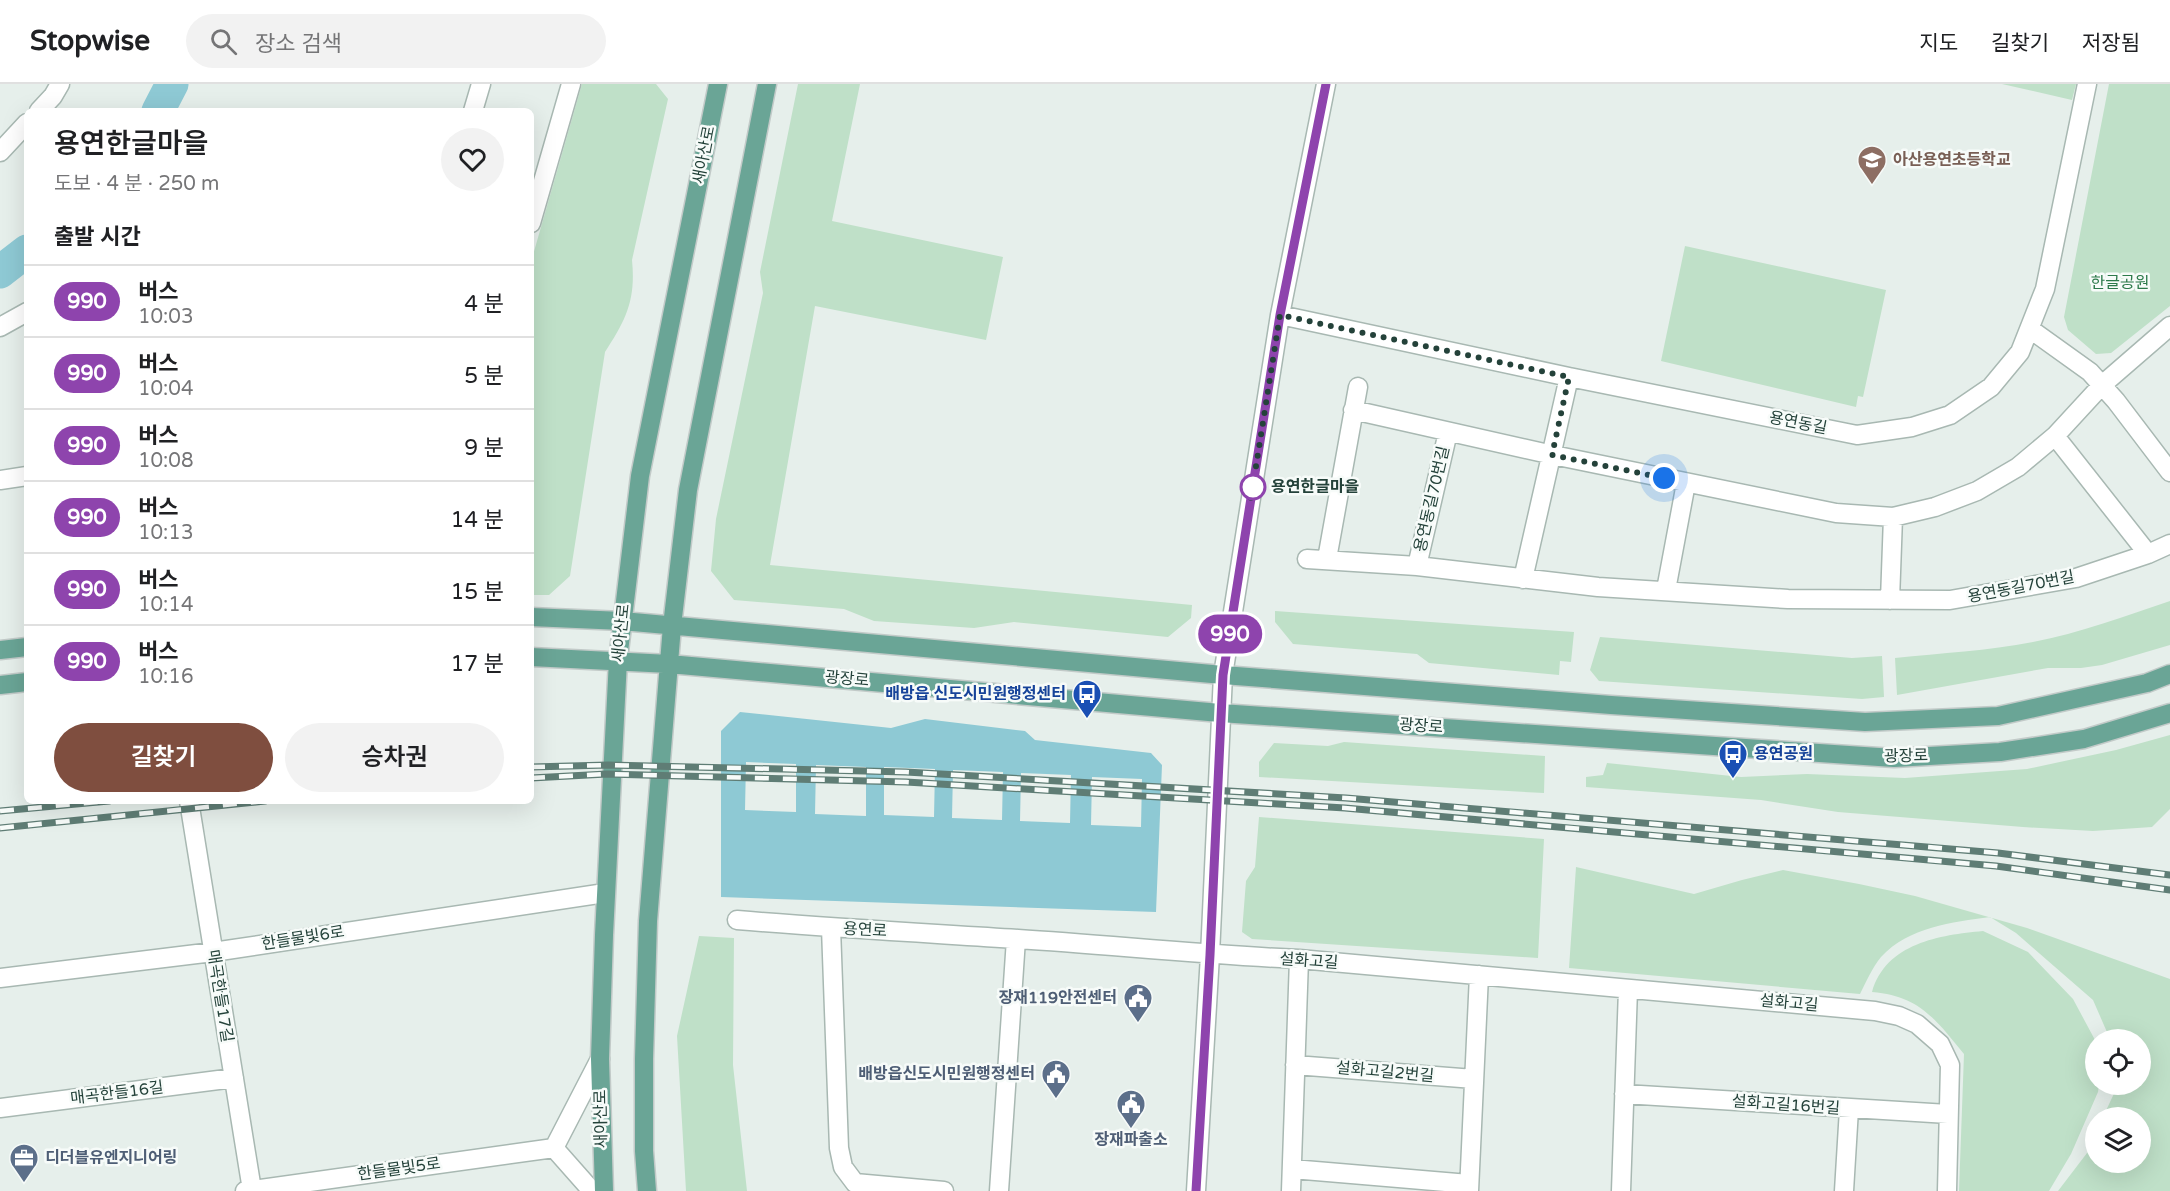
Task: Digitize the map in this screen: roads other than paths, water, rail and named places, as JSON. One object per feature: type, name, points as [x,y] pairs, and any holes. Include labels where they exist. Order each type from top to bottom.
[{"type":"main road","name":"새아산로","points":[[604,1191],[600,1059],[605,892],[622,621],[640,476],[718,84]]},
{"type":"main road","points":[[647,1191],[644,1151],[644,1070],[648,921],[672,626],[688,490],[767,84]]},
{"type":"main road","points":[[534,617],[622,621],[1223,675],[1865,722],[1998,716],[2146,683],[2170,674]]},
{"type":"main road","points":[[0,650],[24,646]]},
{"type":"main road","name":"광장로","points":[[534,657],[669,663],[1220,713],[1894,758],[2000,752],[2084,740],[2170,713]]},
{"type":"main road","points":[[0,685],[24,682]]},
{"type":"street","points":[[42,108],[60,84]]},
{"type":"street","points":[[474,108],[481,84]]},
{"type":"street","points":[[534,213],[571,84]]},
{"type":"street","points":[[1196,1191],[1223,675],[1280,315],[1326,84]]},
{"type":"street","name":"용연동길","points":[[1280,315],[1569,377],[1857,435],[1912,427],[1950,415],[1991,387],[2020,352],[2045,289],[2087,84]]},
{"type":"street","points":[[0,152],[24,126]]},
{"type":"street","points":[[0,327],[24,314]]},
{"type":"street","points":[[2030,329],[2090,372],[2170,472]]},
{"type":"street","points":[[1353,410],[1552,455],[1836,513],[1893,517],[1935,507],[1977,491],[2018,467],[2055,436],[2103,386],[2166,337]]},
{"type":"street","points":[[1523,579],[1569,377]]},
{"type":"street","points":[[1327,559],[1358,387]]},
{"type":"street","name":"용연동길70번길","points":[[1417,566],[1448,432]]},
{"type":"street","points":[[2055,436],[2148,554]]},
{"type":"street","points":[[0,480],[24,476]]},
{"type":"street","points":[[1666,590],[1686,483]]},
{"type":"street","points":[[1890,600],[1893,517]]},
{"type":"street","name":"용연동길70번길","points":[[1307,559],[1417,566],[1598,587],[1788,599],[1950,600],[2076,578],[2148,554],[2170,543]]},
{"type":"street","name":"매곡한들17길","points":[[189,804],[234,1078],[248,1191]]},
{"type":"street","name":"한들물빛6로","points":[[0,978],[213,952],[605,892]]},
{"type":"street","points":[[737,920],[831,927]]},
{"type":"street","name":"용연로","points":[[944,1191],[855,1183],[843,1167],[839,1148],[831,927],[1210,955]]},
{"type":"street","points":[[999,1191],[1016,939]]},
{"type":"street","name":"설화고길","points":[[1210,955],[1299,959],[1875,1011],[1899,1016],[1917,1024],[1940,1044],[1950,1065],[1947,1191]]},
{"type":"street","points":[[1291,1191],[1299,959]]},
{"type":"street","points":[[1292,1169],[1469,1187],[1479,975]]},
{"type":"street","points":[[1621,1191],[1628,989]]},
{"type":"street","points":[[592,1191],[554,1148],[600,1059]]},
{"type":"street","name":"설화고길2번길","points":[[1295,1065],[1474,1079]]},
{"type":"street","name":"매곡한들16길","points":[[0,1108],[234,1078]]},
{"type":"street","name":"설화고길16번길","points":[[1624,1094],[1948,1114]]},
{"type":"street","points":[[1844,1191],[1849,1109]]},
{"type":"street","name":"한들물빛5로","points":[[248,1191],[554,1148]]},
{"type":"water","points":[[740,712],[891,728],[925,719],[1025,731],[1035,740],[1151,753],[1162,765],[1156,912],[721,897],[721,731]],"holes":[[[746,762],[796,764],[796,812],[745,810]],[[816,765],[866,767],[866,816],[815,814]],[[884,767],[935,769],[934,817],[884,815]],[[953,770],[1003,772],[1002,820],[952,818]],[[1021,773],[1071,775],[1070,823],[1020,821]],[[1092,777],[1142,779],[1141,827],[1091,825]]]},
{"type":"waterway","points":[[160,108],[172,84]]},
{"type":"waterway","points":[[0,272],[24,253]]},
{"type":"railway","points":[[534,767],[608,765],[906,772],[1346,798],[1998,853],[2170,875]]},
{"type":"railway","points":[[534,778],[607,774],[906,782],[1345,808],[1996,866],[2170,890]]},
{"type":"railway","points":[[0,811],[76,804]]},
{"type":"railway","points":[[0,828],[236,804]]},
{"type":"place","name":"아산용연초등학교","points":[[1872,186]]},
{"type":"place","name":"용연한글마을","points":[[1253,487]]},
{"type":"place","name":"배방읍 신도시민원행정센터","points":[[1087,720]]},
{"type":"place","name":"용연공원","points":[[1733,780]]},
{"type":"place","name":"장재119안전센터","points":[[1138,1024]]},
{"type":"place","name":"배방읍신도시민원행정센터","points":[[1056,1100]]},
{"type":"place","name":"장재파출소","points":[[1131,1130]]},
{"type":"place","name":"디더블유엔지니어링","points":[[24,1184]]},
{"type":"park label","name":"한글공원","points":[[2120,283]]}]
